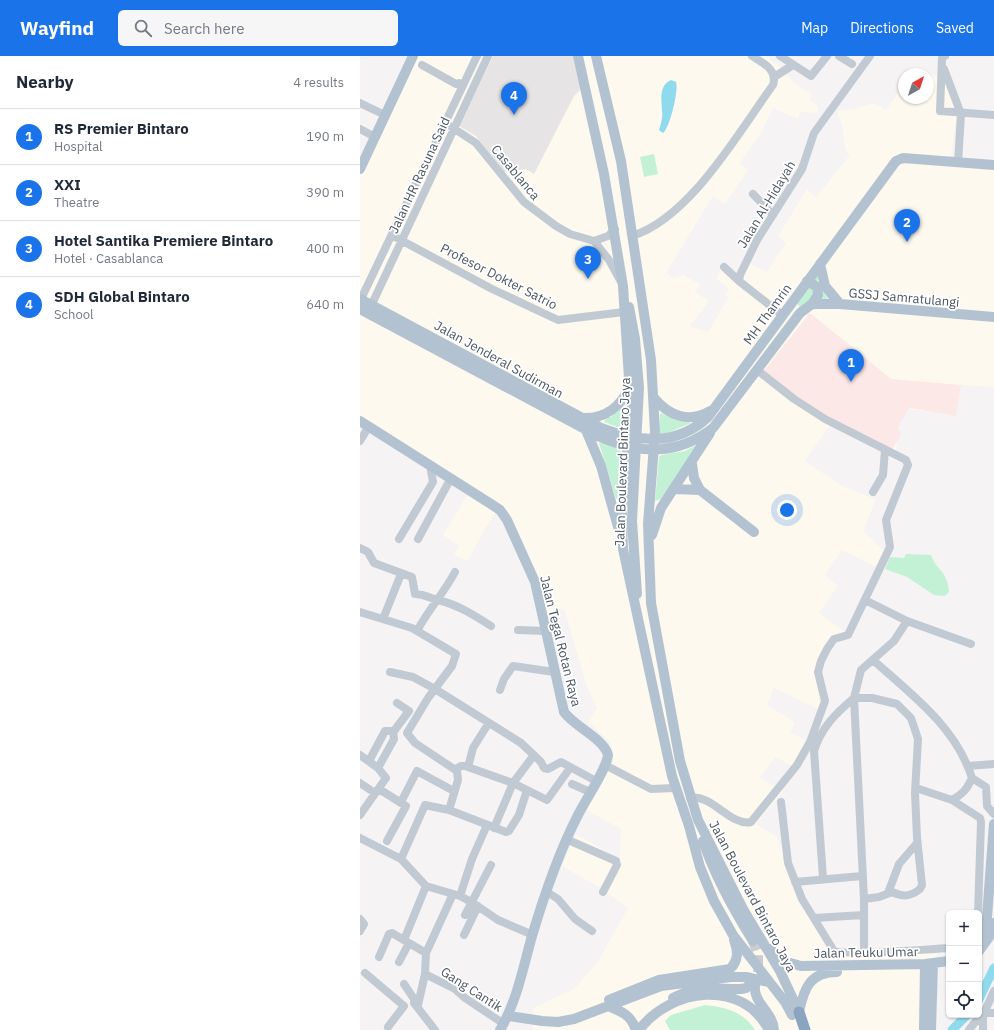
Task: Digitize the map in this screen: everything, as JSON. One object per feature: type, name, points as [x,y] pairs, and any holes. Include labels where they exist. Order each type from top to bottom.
[{"type":"highway","points":[[796,1013],[797,1030]]},
{"type":"highway","points":[[796,1013],[805,1030]]},
{"type":"main road","points":[[360,169],[413,56]]},
{"type":"main road","name":"Jalan Boulevard Bintaro Jaya","points":[[578,56],[615,229],[623,285],[631,313],[645,388],[638,521],[636,615]]},
{"type":"main road","name":"Jalan Boulevard Bintaro Jaya","points":[[596,56],[621,161],[638,284],[648,341],[654,398],[654,450],[648,524],[651,603],[670,712],[690,798],[698,820],[743,909],[780,971],[796,1013]]},
{"type":"main road","name":"MH Thamrin","points":[[628,443],[674,436],[698,426],[716,406],[894,163],[899,159],[958,163]]},
{"type":"main road","points":[[958,163],[994,165]]},
{"type":"main road","points":[[820,264],[825,286],[840,304]]},
{"type":"main road","points":[[807,281],[816,287],[819,293],[812,304]]},
{"type":"main road","name":"Jalan Boulevard Bintaro Jaya","points":[[638,284],[631,313],[630,421],[622,512],[622,549],[636,615],[675,788],[689,826],[700,868],[717,907],[733,935],[768,982],[796,1013]]},
{"type":"main road","name":"Jalan Jenderal Sudirman","points":[[360,302],[372,304],[419,335],[628,443]]},
{"type":"main road","name":"Jalan Jenderal Sudirman","points":[[360,302],[586,430],[628,443]]},
{"type":"main road","name":"MH Thamrin","points":[[628,443],[654,450],[688,444],[700,438],[713,428],[800,313],[812,304]]},
{"type":"main road","name":"GSSJ Samratulangi","points":[[812,304],[840,304],[994,317]]},
{"type":"main road","points":[[581,418],[595,418],[611,411],[621,402],[630,384]]},
{"type":"main road","points":[[654,398],[668,411],[684,418],[699,417],[716,406]]},
{"type":"main road","points":[[630,421],[633,427],[639,429],[650,426],[654,420]]},
{"type":"main road","name":"Jalan Tegal Rotan Raya","points":[[360,421],[451,478],[504,514],[534,582],[564,712],[572,722],[604,746],[608,755],[605,765]]},
{"type":"main road","points":[[649,549],[657,517],[661,508],[692,464],[713,428]]},
{"type":"main road","points":[[586,430],[601,466],[612,501],[622,549]]},
{"type":"main road","points":[[626,465],[631,456],[642,455],[651,462],[653,469]]},
{"type":"main road","points":[[692,464],[694,478],[700,490],[754,532]]},
{"type":"main road","points":[[675,489],[700,490]]},
{"type":"main road","name":"Jalan Boulevard Bintaro Jaya","points":[[638,570],[643,589],[651,603]]},
{"type":"main road","points":[[605,765],[567,837],[547,892],[506,1020],[558,1022],[574,1019],[651,982],[730,973],[768,982]]},
{"type":"main road","points":[[689,826],[716,888],[750,942],[711,865],[698,820]]},
{"type":"main road","points":[[982,934],[987,917],[994,824]]},
{"type":"main road","points":[[982,947],[989,937],[994,911]]},
{"type":"main road","points":[[730,973],[738,955],[733,935]]},
{"type":"main road","name":"Jalan Teuku Umar","points":[[765,945],[787,962],[801,966],[946,966]]},
{"type":"main road","name":"Jalan Teuku Umar","points":[[796,1013],[806,987],[820,974],[828,972],[929,966],[946,962]]},
{"type":"main road","points":[[924,1030],[929,966]]},
{"type":"main road","points":[[929,966],[931,1030]]},
{"type":"main road","points":[[607,1004],[630,998],[661,986],[730,973]]},
{"type":"main road","points":[[607,1004],[621,1010],[626,1014],[638,1030],[669,1000],[686,992],[708,988],[741,989],[753,984],[756,997],[770,1014],[774,1030]]},
{"type":"main road","points":[[630,998],[630,1009],[634,1015],[640,1019],[651,1016],[669,1005],[696,996],[726,995],[746,1003],[755,1010],[765,1021],[769,1030]]},
{"type":"street","name":"Jalan HR Rasuna Said","points":[[360,302],[445,123],[461,84],[476,56]]},
{"type":"street","name":"Jalan HR Rasuna Said","points":[[372,304],[488,56]]},
{"type":"street","points":[[632,236],[643,233],[661,222],[691,194],[717,162],[773,85],[773,71],[752,56]]},
{"type":"street","points":[[780,56],[811,76],[827,56]]},
{"type":"street","points":[[839,56],[852,64]]},
{"type":"street","name":"Jalan Al-Hidayah","points":[[739,281],[752,249],[802,169],[814,133],[870,56]]},
{"type":"street","points":[[945,56],[942,58],[943,66],[939,109],[943,112],[961,114],[994,115]]},
{"type":"street","points":[[422,65],[461,84]]},
{"type":"street","points":[[774,77],[793,65]]},
{"type":"street","points":[[943,66],[961,114],[958,163]]},
{"type":"street","points":[[360,103],[385,115]]},
{"type":"street","name":"Casablanca","points":[[445,123],[476,143],[524,202],[534,211],[570,234],[594,241]]},
{"type":"street","points":[[360,130],[375,137]]},
{"type":"street","points":[[753,194],[773,215]]},
{"type":"street","points":[[615,229],[608,236],[594,241],[609,260],[623,285]]},
{"type":"street","name":"Profesor Dokter Satrio","points":[[391,235],[492,289],[558,320],[631,313]]},
{"type":"street","points":[[724,267],[739,281],[782,315]]},
{"type":"street","points":[[690,798],[694,797],[716,806],[741,822],[751,822],[797,765],[810,742],[825,701],[818,672],[821,661],[834,639],[848,635],[890,547],[886,520],[908,465],[906,460],[825,420],[794,399],[757,370]]},
{"type":"street","points":[[360,441],[369,426]]},
{"type":"street","points":[[873,492],[883,475],[886,450]]},
{"type":"street","points":[[399,539],[433,482],[430,465]]},
{"type":"street","points":[[418,539],[451,478]]},
{"type":"street","points":[[360,548],[368,552],[374,563],[413,578],[415,594],[427,594],[437,600],[455,604],[492,626]]},
{"type":"street","points":[[417,631],[437,600],[443,594],[455,572]]},
{"type":"street","points":[[383,619],[401,574]]},
{"type":"street","points":[[865,600],[907,621],[971,644]]},
{"type":"street","points":[[360,612],[417,631],[456,654],[454,661],[407,735],[415,743],[456,769],[459,774],[449,810]]},
{"type":"street","points":[[864,952],[864,899],[854,698],[859,674],[864,667],[894,641],[907,621]]},
{"type":"street","points":[[518,630],[546,631]]},
{"type":"street","points":[[873,660],[918,701],[948,732],[963,754],[972,778],[986,787],[988,806],[994,814]]},
{"type":"street","points":[[500,690],[504,679],[513,666],[554,672]]},
{"type":"street","points":[[390,672],[413,677],[435,689],[488,724],[521,743],[541,762],[544,768],[548,769],[562,762],[570,768],[579,770],[596,781]]},
{"type":"street","points":[[823,878],[814,751],[826,725],[854,698],[872,698],[897,704],[911,718],[918,739],[916,788],[917,843],[922,882],[920,890],[908,896],[888,893],[879,897],[864,899]]},
{"type":"street","points":[[378,768],[394,739],[393,731],[409,711],[397,703]]},
{"type":"street","points":[[468,767],[473,748],[488,724]]},
{"type":"street","points":[[369,761],[385,731],[393,731]]},
{"type":"street","points":[[360,755],[378,768],[386,778],[360,815]]},
{"type":"street","points":[[379,957],[390,933],[426,953],[456,895],[472,859],[513,783],[534,755]]},
{"type":"street","points":[[968,766],[994,764]]},
{"type":"street","points":[[605,765],[651,789],[675,788]]},
{"type":"street","points":[[456,769],[463,766],[468,767],[513,783],[547,800],[570,768]]},
{"type":"street","points":[[401,802],[417,771],[450,789]]},
{"type":"street","points":[[952,800],[963,794],[972,778]]},
{"type":"street","points":[[360,783],[401,802],[406,806],[387,841]]},
{"type":"street","points":[[572,784],[590,792]]},
{"type":"street","points":[[916,788],[952,800],[977,815],[981,822],[978,910]]},
{"type":"street","points":[[401,860],[423,806],[427,805],[449,810],[506,832],[509,831],[519,815],[528,790]]},
{"type":"street","points":[[781,802],[788,863],[802,899],[834,951],[840,953],[946,948]]},
{"type":"street","points":[[567,837],[614,860],[617,863],[603,892]]},
{"type":"street","points":[[360,838],[401,860],[426,886],[456,895],[475,904],[498,920],[533,935]]},
{"type":"street","points":[[888,893],[899,864],[917,843]]},
{"type":"street","points":[[464,934],[491,864]]},
{"type":"street","points":[[795,882],[823,878],[862,876]]},
{"type":"street","points":[[399,962],[426,886]]},
{"type":"street","points":[[547,892],[558,898],[575,919],[592,931]]},
{"type":"street","points":[[466,915],[475,904]]},
{"type":"street","points":[[814,918],[864,915]]},
{"type":"street","points":[[360,920],[364,924],[360,931]]},
{"type":"street","name":"Gang Cantik","points":[[426,953],[425,974],[460,992],[465,998],[506,1020]]},
{"type":"street","points":[[365,973],[404,1006]]},
{"type":"street","points":[[416,1004],[425,974]]},
{"type":"street","points":[[404,984],[416,1004],[435,1030]]},
{"type":"street","points":[[983,1030],[983,1016],[994,991]]},
{"type":"street","points":[[388,1027],[404,1006],[416,1004]]},
{"type":"street","points":[[969,1030],[975,1022],[983,1016],[994,1013]]},
{"type":"shaded area","points":[[410,56],[765,56],[778,65],[795,84],[812,94],[809,99],[818,107],[817,113],[800,112],[798,119],[773,108],[761,133],[740,163],[748,170],[725,204],[713,196],[666,273],[673,278],[684,275],[701,285],[695,292],[709,301],[690,326],[708,332],[728,298],[725,294],[729,289],[716,278],[724,264],[737,274],[745,262],[767,272],[786,243],[778,236],[807,189],[816,197],[850,155],[845,149],[843,129],[837,111],[854,109],[873,103],[886,110],[898,93],[898,104],[934,104],[934,75],[947,76],[958,104],[950,165],[994,167],[994,387],[961,385],[956,416],[909,409],[898,424],[896,451],[832,422],[805,461],[842,486],[876,499],[863,531],[886,553],[880,569],[842,550],[825,575],[838,586],[819,613],[844,631],[828,650],[818,672],[824,693],[822,711],[774,688],[767,705],[795,722],[790,732],[809,742],[793,766],[775,757],[760,777],[783,792],[756,824],[777,837],[800,897],[835,956],[937,952],[936,1030],[533,1030],[533,1008],[574,989],[597,963],[628,908],[602,889],[562,866],[576,834],[620,860],[621,829],[584,809],[613,760],[611,743],[588,722],[597,708],[587,687],[564,608],[547,615],[522,543],[496,512],[483,532],[468,561],[454,555],[459,546],[443,535],[469,492],[360,421],[360,161]]},
{"type":"shaded area","points":[[493,56],[573,56],[581,89],[574,96],[534,174],[526,169],[504,172],[476,136],[459,126]]},
{"type":"shaded area","points":[[810,313],[891,379],[961,385],[956,416],[909,408],[898,427],[901,434],[892,450],[832,422],[763,372]]},
{"type":"green space","points":[[654,154],[658,174],[644,177],[640,157]]},
{"type":"green space","points":[[817,270],[819,286],[831,302],[801,309],[797,303]]},
{"type":"green space","points":[[620,409],[624,410],[622,429],[604,422],[606,417],[611,417]]},
{"type":"green space","points":[[660,413],[674,419],[691,423],[659,435]]},
{"type":"green space","points":[[599,443],[611,445],[621,451],[618,498],[616,499]]},
{"type":"green space","points":[[700,443],[661,499],[655,501],[659,457],[661,455],[685,451]]},
{"type":"green space","points":[[906,554],[931,555],[933,561],[946,579],[949,592],[945,596],[934,595],[907,577],[885,569],[890,557],[904,558]]},
{"type":"green space","points":[[705,1005],[727,1009],[740,1015],[751,1024],[755,1030],[670,1030],[665,1021],[671,1015]]},
{"type":"water","points":[[671,80],[676,82],[677,86],[671,117],[666,130],[663,133],[659,130],[662,116],[662,90]]},
{"type":"waterway","points":[[982,993],[994,968]]},
{"type":"waterway","points":[[952,1030],[964,1018]]},
{"type":"tunnel","points":[[753,941],[758,955],[758,972]]},
{"type":"place","name":"SDH Global Bintaro","points":[[514,115]]},
{"type":"place","name":"XXI","points":[[907,242]]},
{"type":"place","name":"Hotel Santika Premiere Bintaro","points":[[588,279]]},
{"type":"place","name":"RS Premier Bintaro","points":[[851,382]]}]
